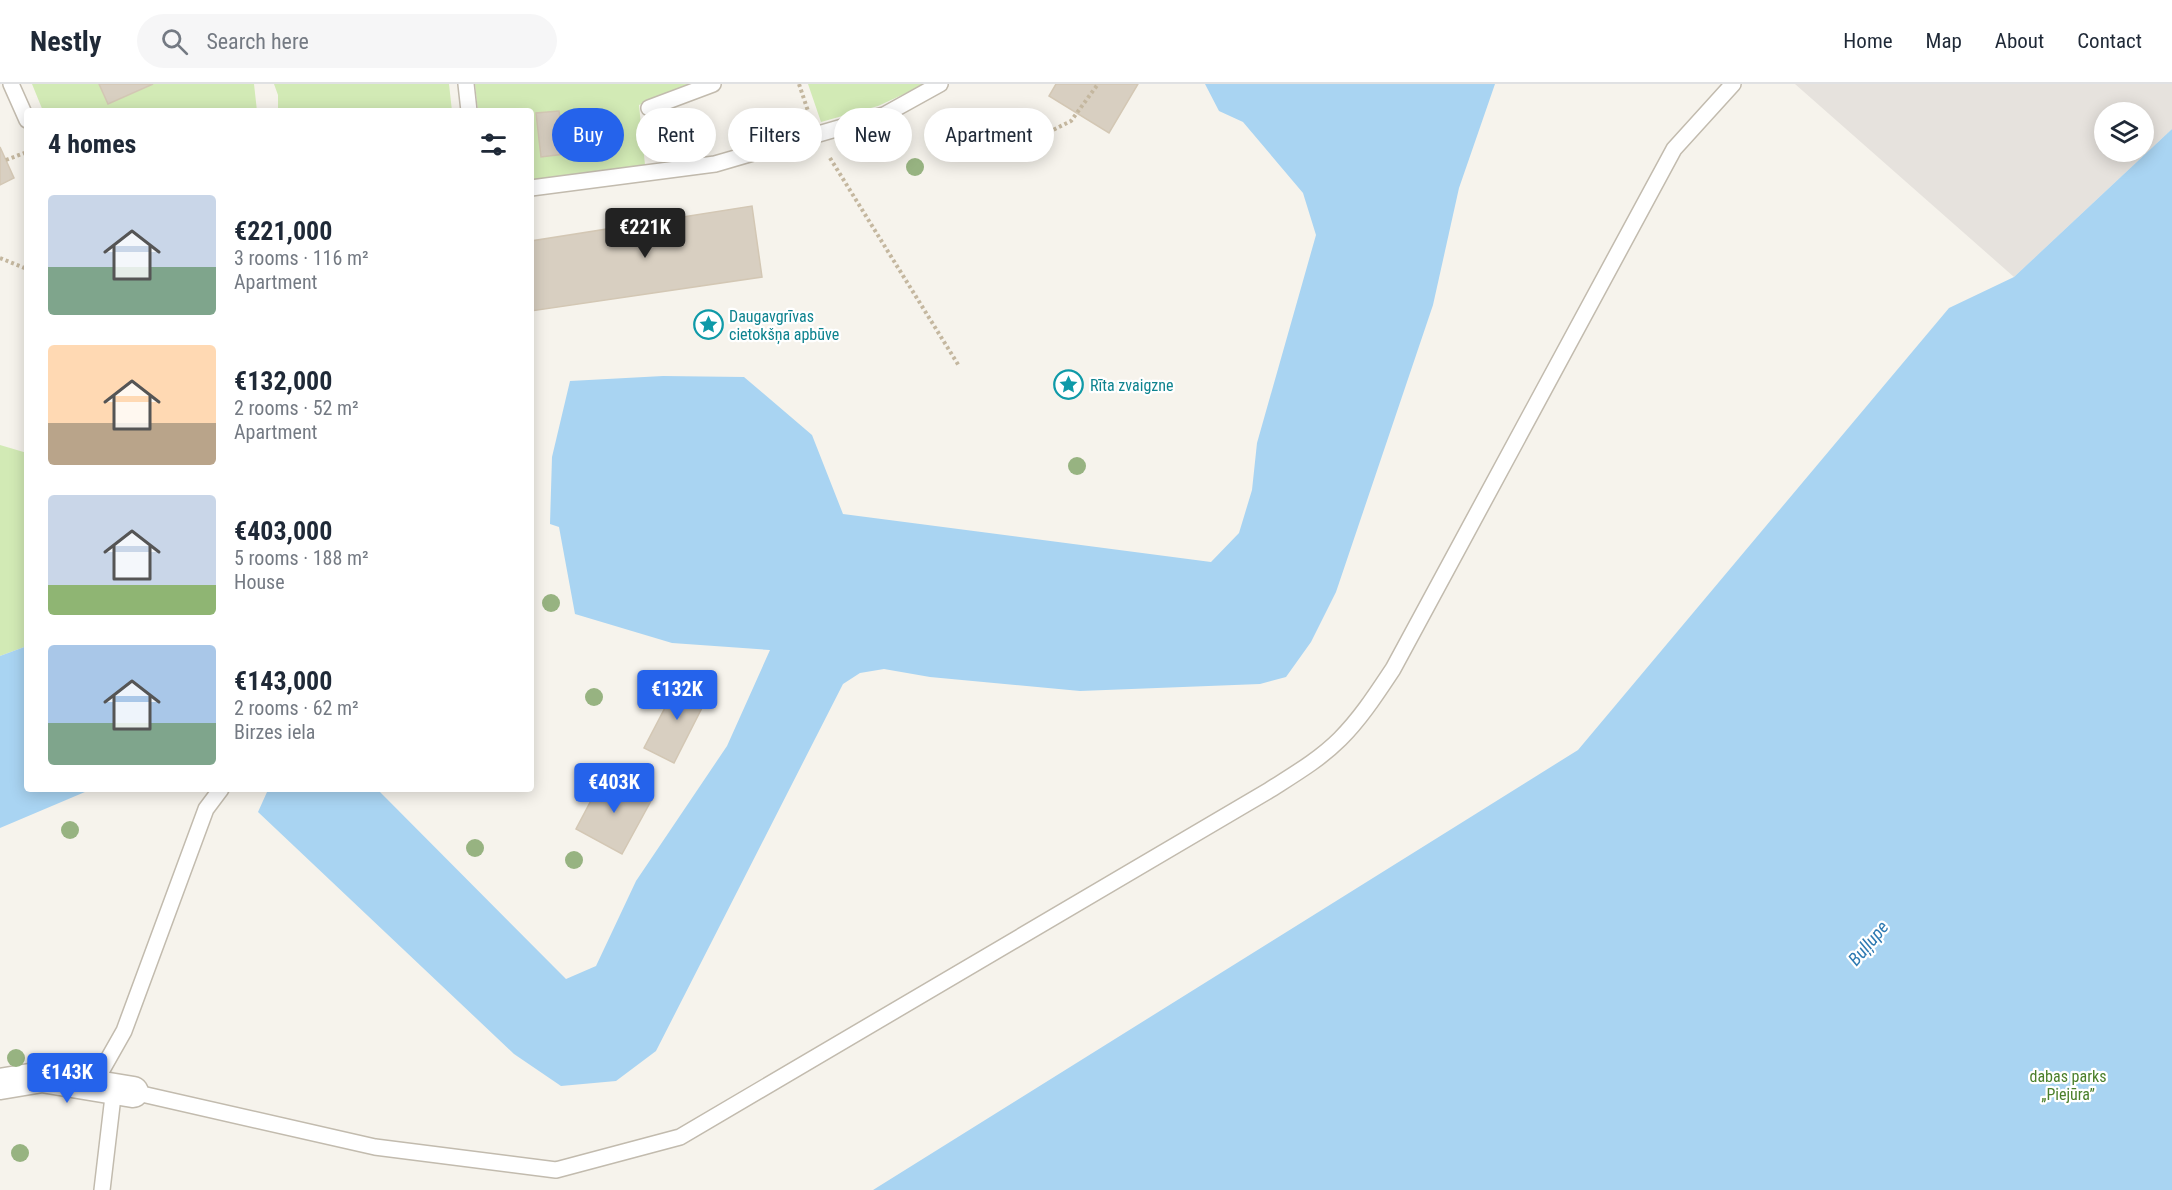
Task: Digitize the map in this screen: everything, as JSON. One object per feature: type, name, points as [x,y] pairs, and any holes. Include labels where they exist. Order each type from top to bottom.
[{"type":"street","points":[[0,1084],[42,1077],[114,1088]]},
{"type":"lane","points":[[11,84],[24,113]]},
{"type":"lane","points":[[466,84],[469,108]]},
{"type":"lane","points":[[649,108],[712,84]]},
{"type":"lane","points":[[822,133],[884,114],[940,84]]},
{"type":"lane","points":[[114,1088],[375,1147],[556,1170],[680,1137],[1268,790],[1311,763],[1340,739],[1365,711],[1393,669],[1674,149],[1733,84]]},
{"type":"lane","points":[[534,188],[715,164],[728,160]]},
{"type":"lane","points":[[102,1190],[114,1088],[124,1031],[206,809],[219,792]]},
{"type":"path","points":[[799,84],[807,108]]},
{"type":"path","points":[[918,96],[947,120],[968,153],[1045,134],[1071,121],[1098,84]]},
{"type":"path","points":[[822,146],[959,366]]},
{"type":"path","points":[[6,160],[24,153]]},
{"type":"path","points":[[0,258],[24,267]]},
{"type":"shaded area","points":[[1795,84],[2172,84],[2172,129],[2154,146],[2154,102],[2094,102],[2094,162],[2137,162],[2014,277]]},
{"type":"green space","points":[[32,84],[254,84],[257,108],[42,108]]},
{"type":"green space","points":[[274,84],[449,84],[452,108],[278,108],[278,95]]},
{"type":"green space","points":[[475,84],[693,84],[636,108],[636,162],[645,162],[645,165],[534,181],[534,108],[478,108]]},
{"type":"green space","points":[[808,84],[926,84],[871,108],[834,108],[834,118],[822,122],[822,108],[816,108]]},
{"type":"green space","points":[[0,445],[24,452],[24,647],[0,656]]},
{"type":"water","points":[[1205,84],[1495,84],[1459,188],[1433,305],[1336,592],[1311,642],[1286,677],[1260,684],[1080,691],[930,677],[884,669],[860,673],[843,684],[656,1051],[616,1081],[561,1086],[514,1054],[258,812],[267,792],[380,792],[566,979],[596,966],[636,881],[727,746],[770,650],[672,643],[575,614],[559,527],[550,524],[552,457],[570,381],[663,376],[744,377],[812,435],[843,514],[1211,562],[1239,533],[1252,490],[1257,443],[1316,235],[1303,193],[1243,122],[1219,111]]},
{"type":"water","name":"Buļļupe","points":[[2172,129],[2172,1190],[873,1190],[1578,750],[1949,308],[2014,277],[2137,162],[2154,162],[2154,146]]},
{"type":"water","points":[[24,647],[24,792],[85,792],[0,828],[0,656]]},
{"type":"building","points":[[99,84],[153,84],[108,104]]},
{"type":"building","points":[[1056,84],[1138,84],[1109,133],[1049,96]]},
{"type":"building","points":[[552,112],[552,156],[541,157],[536,113]]},
{"type":"building","points":[[0,147],[14,178],[0,185]]},
{"type":"building","points":[[752,206],[762,277],[534,311],[534,241]]},
{"type":"building","points":[[680,679],[709,694],[674,763],[644,748]]},
{"type":"building","points":[[605,774],[652,799],[622,854],[576,829]]},
{"type":"place","name":"Daugavgrīvas cietokšņa apbūve","points":[[708,325]]},
{"type":"place","name":"Rīta zvaigzne","points":[[1069,385]]},
{"type":"park label","name":"dabas parks „Piejūra”","points":[[2068,1085]]}]
